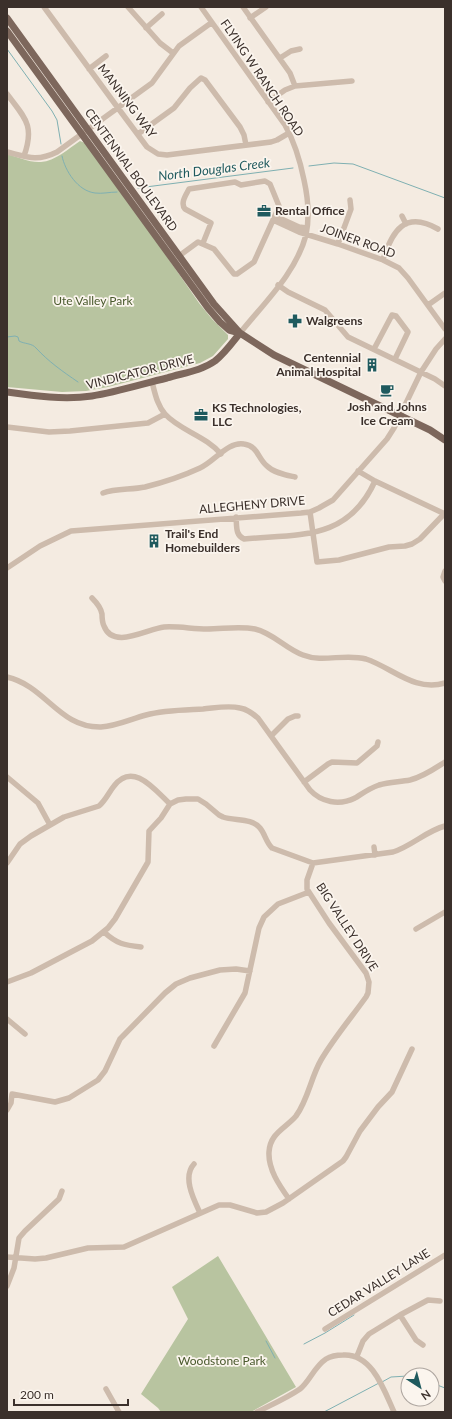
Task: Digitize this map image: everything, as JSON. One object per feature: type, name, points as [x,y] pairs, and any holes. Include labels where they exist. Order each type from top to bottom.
[{"type":"main road","name":"CENTENNIAL BOULEVARD","points":[[7,18],[85,132]]},
{"type":"main road","name":"CENTENNIAL BOULEVARD","points":[[7,31],[123,184],[208,308],[229,330],[240,333]]},
{"type":"main road","name":"CENTENNIAL BOULEVARD","points":[[132,197],[179,256],[214,304],[240,333],[274,355],[401,415],[430,430],[445,440]]},
{"type":"main road","name":"VINDICATOR DRIVE","points":[[7,392],[58,398],[81,397],[152,382],[199,369],[210,364],[222,355],[240,333]]},
{"type":"street","name":"MANNING WAY","points":[[44,7],[118,108],[151,150],[162,155],[246,145],[274,141],[289,133]]},
{"type":"street","points":[[128,7],[160,43],[173,53]]},
{"type":"street","name":"FLYING W RANCH ROAD","points":[[201,7],[289,133],[298,154],[308,204],[306,231],[295,262],[240,333]]},
{"type":"street","points":[[243,7],[290,73],[295,86]]},
{"type":"street","points":[[250,18],[266,7]]},
{"type":"street","points":[[146,28],[162,14]]},
{"type":"street","points":[[7,152],[36,158],[47,157],[57,152],[154,81],[173,53],[182,43],[212,23]]},
{"type":"street","points":[[280,58],[291,51],[300,49]]},
{"type":"street","points":[[89,69],[106,56]]},
{"type":"street","points":[[138,134],[174,108],[190,88],[202,78],[240,127],[244,135],[246,145]]},
{"type":"street","points":[[268,102],[285,90],[295,86],[352,81]]},
{"type":"street","points":[[7,94],[27,123],[29,140],[24,156]]},
{"type":"street","points":[[179,256],[196,243],[203,243],[214,249],[232,273],[237,274],[254,262],[279,206],[270,184],[264,181],[241,185],[235,182],[191,188],[182,204],[185,209],[211,223],[203,243]]},
{"type":"street","points":[[338,244],[351,209],[350,200]]},
{"type":"street","points":[[402,216],[406,224]]},
{"type":"street","name":"JOINER ROAD","points":[[274,218],[298,232],[306,231],[383,260],[399,268],[445,329]]},
{"type":"street","points":[[383,260],[391,237],[400,227],[413,222],[424,223],[438,229]]},
{"type":"street","points":[[278,285],[288,292],[324,310],[348,337],[435,379],[445,386]]},
{"type":"street","points":[[428,305],[445,292]]},
{"type":"street","points":[[374,349],[392,315],[396,316],[408,332],[395,359]]},
{"type":"street","name":"ALLEGHENY DRIVE","points":[[7,568],[40,546],[71,531],[310,512],[326,505],[333,500],[387,438],[401,415],[421,372],[436,349],[445,339]]},
{"type":"street","points":[[152,382],[156,398],[165,414],[212,445],[221,454]]},
{"type":"street","points":[[7,427],[49,432],[70,431],[148,423],[165,414]]},
{"type":"street","points":[[103,493],[111,490],[139,488],[199,469],[239,443],[248,445],[256,450],[263,463],[274,471],[295,477]]},
{"type":"street","points":[[310,512],[317,562],[340,560],[380,549],[412,544],[420,539],[445,513],[375,481],[358,471]]},
{"type":"street","points":[[236,517],[237,533],[244,539],[313,533],[335,526],[356,511],[364,503],[375,481]]},
{"type":"street","points":[[436,576],[444,579],[445,571]]},
{"type":"street","points":[[92,598],[100,609],[106,630],[118,638],[128,637],[164,627],[256,629],[271,635],[292,650],[309,658],[363,658],[416,683],[430,686],[437,686],[445,683]]},
{"type":"street","points":[[238,620],[239,628]]},
{"type":"street","points":[[7,677],[30,686],[74,722],[87,726],[111,726],[146,715],[164,712],[234,707],[241,708],[258,718],[313,793],[321,799],[334,802],[354,799],[378,785],[411,780],[445,762]]},
{"type":"street","points":[[271,736],[288,720],[298,716]]},
{"type":"street","points":[[304,782],[332,762],[359,762],[377,746],[378,742]]},
{"type":"street","points":[[7,863],[24,840],[70,814],[99,806],[116,783],[125,777],[136,776],[146,782],[170,804]]},
{"type":"street","points":[[7,777],[38,803],[50,825]]},
{"type":"street","points":[[7,982],[38,970],[92,941],[104,932],[115,919],[148,862],[149,831],[161,818],[170,804],[174,802],[183,799],[198,799],[219,815],[232,820],[249,821],[258,826],[265,835],[268,845],[272,848],[313,863],[398,851],[430,832],[445,826]]},
{"type":"street","points":[[374,847],[375,855]]},
{"type":"street","name":"BIG VALLEY DRIVE","points":[[289,1199],[278,1184],[272,1169],[270,1145],[276,1133],[291,1121],[298,1113],[320,1061],[366,997],[369,987],[368,978],[364,968],[329,923],[307,889],[307,880],[313,863]]},
{"type":"street","points":[[214,1046],[245,993],[259,928],[264,917],[278,904],[309,892]]},
{"type":"street","points":[[416,929],[445,912]]},
{"type":"street","points":[[104,932],[115,942],[141,947]]},
{"type":"street","points":[[7,1110],[11,1103],[12,1094],[55,1102],[69,1098],[98,1080],[105,1071],[120,1039],[165,993],[176,984],[190,978],[220,970],[236,969],[250,971]]},
{"type":"street","points":[[7,1019],[25,1034]]},
{"type":"street","points":[[7,1257],[40,1259],[88,1248],[124,1247],[200,1213],[224,1204],[257,1212],[266,1212],[289,1199],[346,1157],[360,1131],[378,1107],[392,1092],[412,1049]]},
{"type":"street","points":[[194,1164],[190,1170],[190,1186],[200,1213]]},
{"type":"street","points":[[7,1286],[12,1277],[19,1238],[59,1199],[62,1191]]},
{"type":"street","name":"CEDAR VALLEY LANE","points":[[325,1329],[445,1255]]},
{"type":"street","points":[[357,1356],[363,1341],[369,1334],[428,1300],[440,1301]]},
{"type":"street","points":[[400,1315],[416,1340],[423,1345]]},
{"type":"street","points":[[257,1412],[300,1388],[318,1365],[327,1358],[347,1354],[357,1356],[370,1367],[394,1411]]},
{"type":"street","points":[[106,1389],[119,1412]]},
{"type":"green space","name":"Ute Valley Park","points":[[80,141],[85,143],[199,303],[228,335],[228,339],[213,356],[200,363],[108,387],[86,391],[62,392],[7,387],[7,154],[24,160],[41,162],[61,154]]},
{"type":"green space","name":"Woodstone Park","points":[[218,1256],[296,1387],[251,1412],[161,1412],[141,1394],[188,1319],[172,1287]]},
{"type":"waterway","name":"North Douglas Creek","points":[[7,49],[52,111],[57,120],[61,144]]},
{"type":"waterway","name":"North Douglas Creek","points":[[62,156],[69,174],[83,188],[95,193],[117,192]]},
{"type":"waterway","name":"North Douglas Creek","points":[[309,166],[334,163],[353,164],[445,198]]},
{"type":"waterway","name":"North Douglas Creek","points":[[138,188],[293,168]]},
{"type":"waterway","points":[[7,337],[15,336],[18,337],[19,341],[34,346],[51,362],[78,382]]},
{"type":"waterway","points":[[304,1344],[354,1315]]},
{"type":"waterway","points":[[266,1341],[275,1358]]},
{"type":"waterway","points":[[382,1382],[391,1377],[400,1376]]},
{"type":"waterway","points":[[324,1412],[379,1383]]},
{"type":"waterway","points":[[440,1386],[445,1388]]},
{"type":"place","name":"Rental Office","points":[[264,211]]},
{"type":"place","name":"Walgreens","points":[[295,321]]},
{"type":"place","name":"Centennial Animal Hospital","points":[[372,365]]},
{"type":"place","name":"Josh and Johns Ice Cream","points":[[387,390]]},
{"type":"place","name":"KS Technologies, LLC","points":[[201,415]]},
{"type":"place","name":"Trail's End Homebuilders","points":[[154,541]]}]
